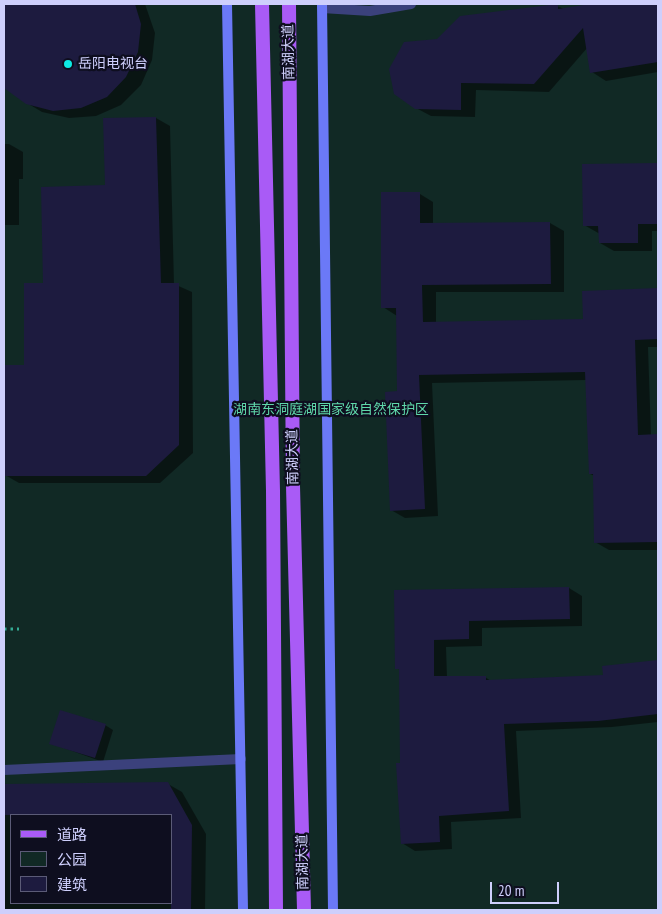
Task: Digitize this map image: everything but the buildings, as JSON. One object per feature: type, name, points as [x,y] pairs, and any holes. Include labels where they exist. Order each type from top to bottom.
[{"type":"main road","points":[[227,4],[243,910]]},
{"type":"main road","name":"南湖大道","points":[[262,4],[274,491],[276,910]]},
{"type":"main road","name":"南湖大道","points":[[289,4],[293,486],[304,910]]},
{"type":"main road","points":[[322,6],[333,910]]},
{"type":"street","points":[[322,6],[370,11],[411,4]]},
{"type":"street","points":[[4,770],[241,759]]},
{"type":"path","points":[[4,629],[19,629]]},
{"type":"green space","name":"湖南东洞庭湖国家级自然保护区","points":[[4,4],[658,4],[658,910],[4,910]]},
{"type":"place","name":"岳阳电视台","points":[[68,64]]}]
